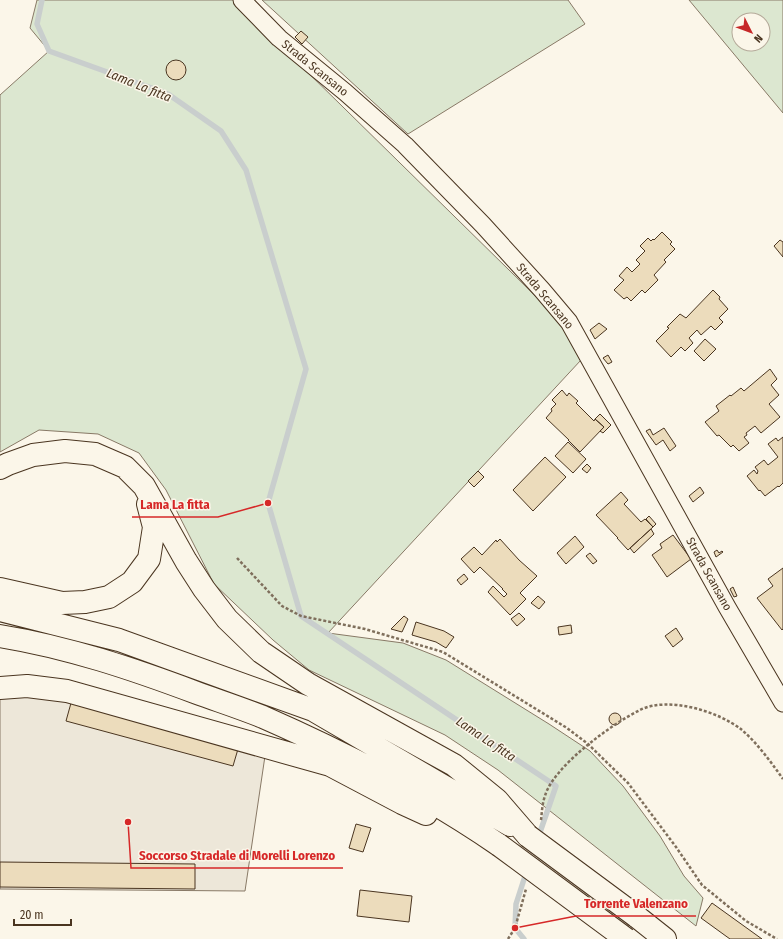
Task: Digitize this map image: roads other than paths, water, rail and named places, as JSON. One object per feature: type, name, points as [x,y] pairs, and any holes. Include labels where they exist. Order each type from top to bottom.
[{"type":"highway","points":[[0,468],[33,455],[65,452],[95,454],[125,467],[144,486],[186,561],[204,589],[227,619],[261,652],[308,684],[454,765],[535,829],[665,939]]},
{"type":"highway","points":[[0,589],[62,603],[85,602],[108,597],[132,582],[149,559],[154,527],[144,486]]},
{"type":"highway","points":[[0,610],[119,640],[313,710],[535,829]]},
{"type":"highway","points":[[0,636],[32,641],[105,660],[261,716],[329,748],[391,779],[439,806],[492,840],[626,939]]},
{"type":"highway","points":[[0,688],[27,686],[67,691],[330,765],[402,803],[451,826],[492,840]]},
{"type":"street","name":"Strada Scansano","points":[[242,0],[279,38],[345,92],[405,145],[483,225],[569,322],[727,607],[783,703]]},
{"type":"waterway","name":"Lama La fitta","points":[[42,0],[37,24],[49,51],[168,94],[221,131],[246,170],[306,369],[268,503],[301,616],[556,786],[538,838]]},
{"type":"waterway","name":"Lama La fitta","points":[[524,939],[515,928],[516,904],[527,870]]},
{"type":"place","name":"Lama La fitta","points":[[268,503]]},
{"type":"place","name":"Soccorso Stradale di Morelli Lorenzo","points":[[128,822]]},
{"type":"place","name":"Torrente Valenzano","points":[[515,928]]}]
